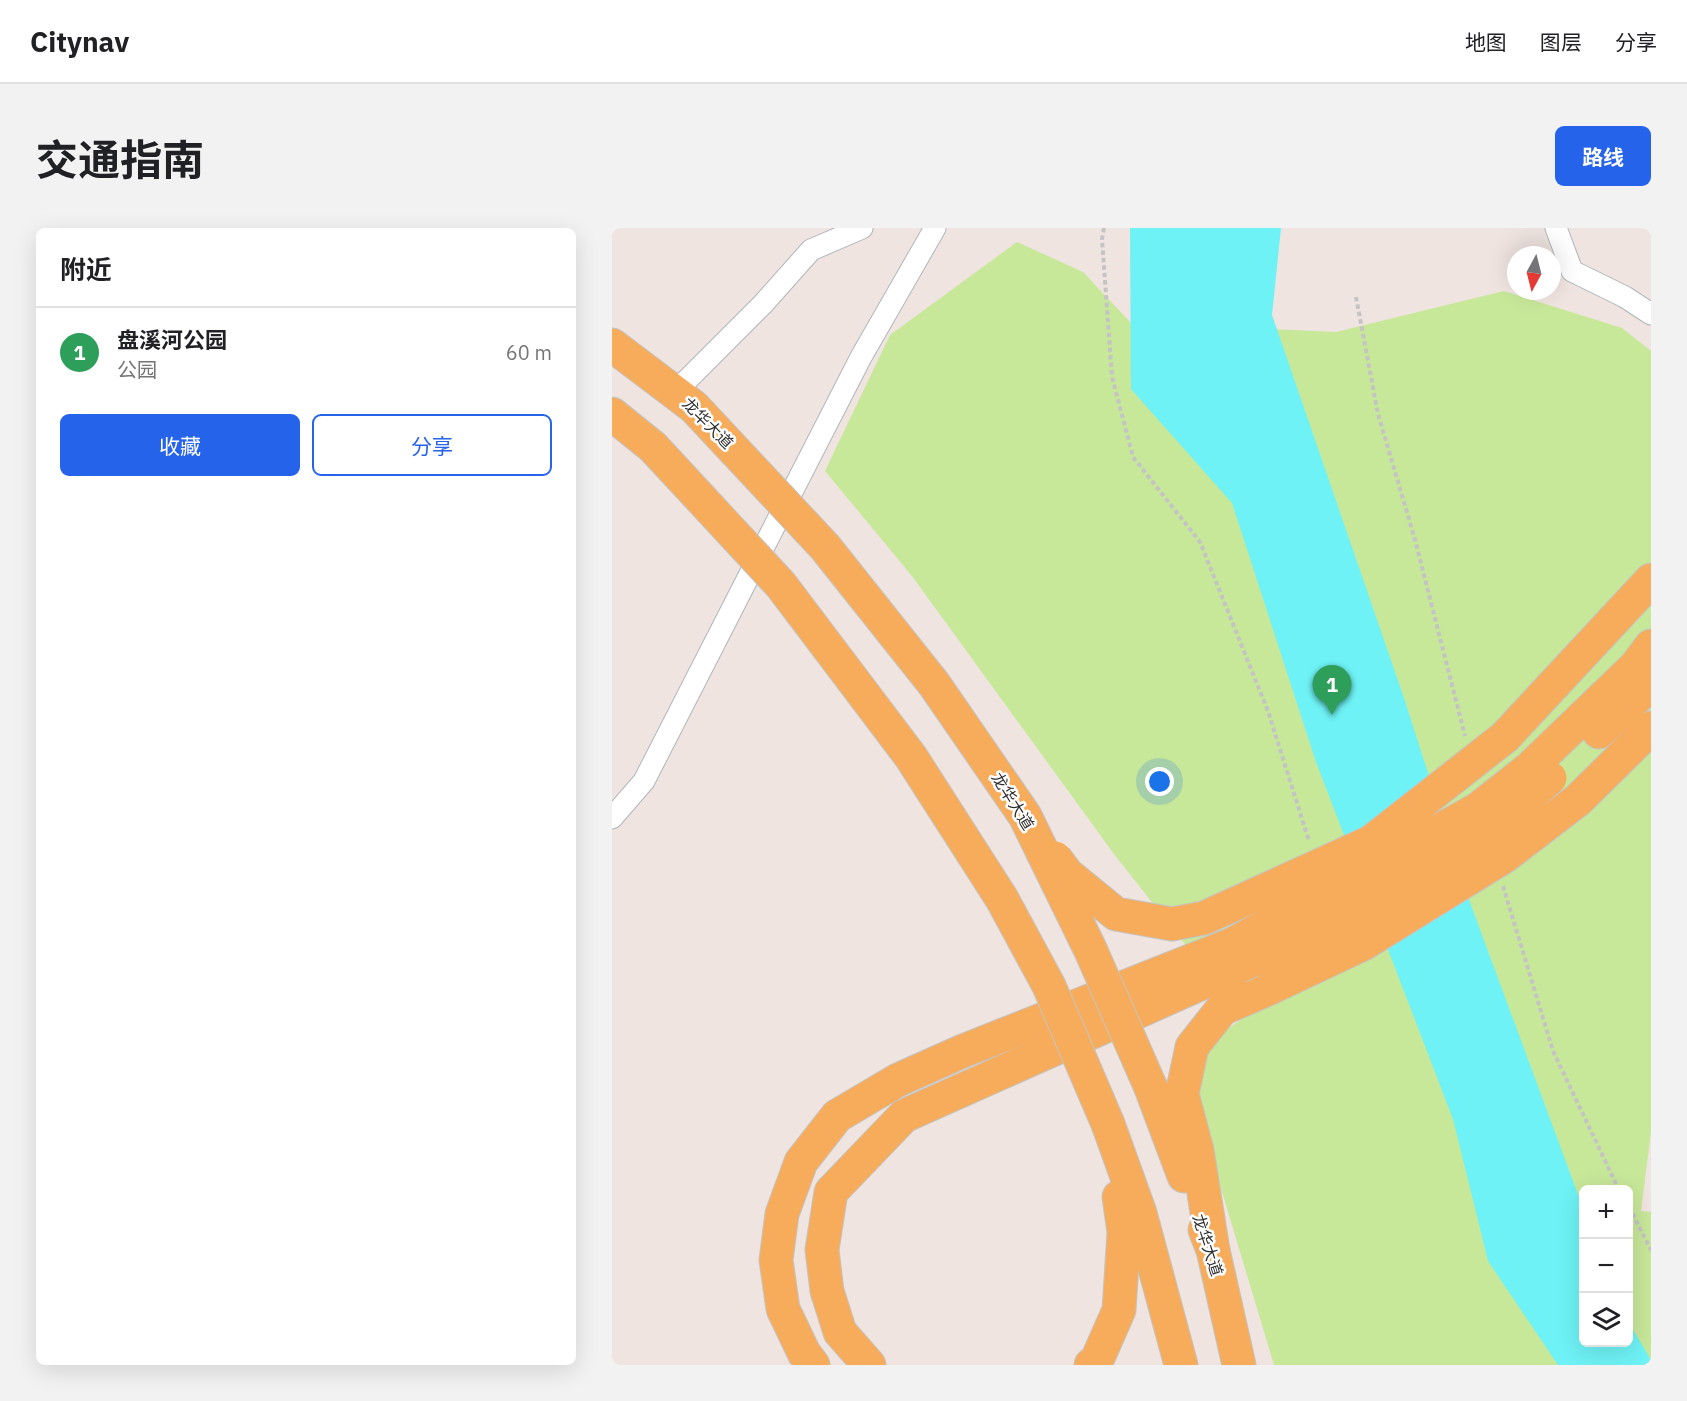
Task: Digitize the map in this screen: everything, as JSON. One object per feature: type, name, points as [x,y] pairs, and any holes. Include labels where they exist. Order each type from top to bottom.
[{"type":"main road","name":"龙华大道","points":[[612,345],[685,399],[825,547],[934,684],[1025,816],[1091,951],[1150,1088],[1212,1250],[1239,1365]]},
{"type":"main road","points":[[612,414],[653,447],[781,585],[911,757],[1002,899],[1049,986],[1108,1124],[1140,1213],[1181,1365]]},
{"type":"main road","points":[[1025,816],[1067,874],[1116,914],[1172,924],[1204,918],[1371,842],[1505,737],[1651,580]]},
{"type":"main road","points":[[1542,771],[1636,666],[1651,646]]},
{"type":"main road","points":[[869,1365],[840,1332],[827,1291],[822,1250],[831,1192],[904,1116],[1236,956],[1542,771],[1651,684]]},
{"type":"main road","points":[[1212,1250],[1197,1150],[1182,1094],[1192,1047],[1222,1009],[1363,944],[1505,856],[1578,800],[1651,728]]},
{"type":"main road","points":[[813,1365],[804,1353],[783,1309],[776,1260],[782,1214],[801,1162],[837,1116],[898,1080],[963,1050],[1236,956]]},
{"type":"main road","points":[[1092,1365],[1097,1360],[1119,1310],[1124,1233],[1108,1124]]},
{"type":"street","points":[[685,399],[811,250],[862,228]]},
{"type":"street","points":[[612,818],[644,781],[861,357],[935,228]]},
{"type":"street","points":[[1556,228],[1572,271],[1625,297],[1651,314]]},
{"type":"path","points":[[1104,228],[1102,239],[1112,377],[1132,457],[1200,542],[1268,711],[1311,848]]},
{"type":"path","points":[[1633,1215],[1651,1250]]},
{"type":"green space","points":[[1017,242],[1083,272],[1131,323],[1336,332],[1504,291],[1507,292],[1507,300],[1533,300],[1622,328],[1651,351],[1651,1132],[1641,1211],[1651,1212],[1651,1365],[1274,1365],[1196,1105],[1200,1075],[1206,1056],[1217,1039],[1243,1018],[1114,854],[912,576],[825,471],[890,335]]},
{"type":"water","points":[[1130,228],[1281,228],[1272,315],[1405,701],[1465,889],[1579,1197],[1579,1347],[1633,1347],[1633,1330],[1651,1360],[1651,1365],[1558,1365],[1488,1261],[1453,1119],[1316,762],[1232,503],[1131,389]]},
{"type":"place","name":"盘溪河公园","points":[[1332,715]]}]
